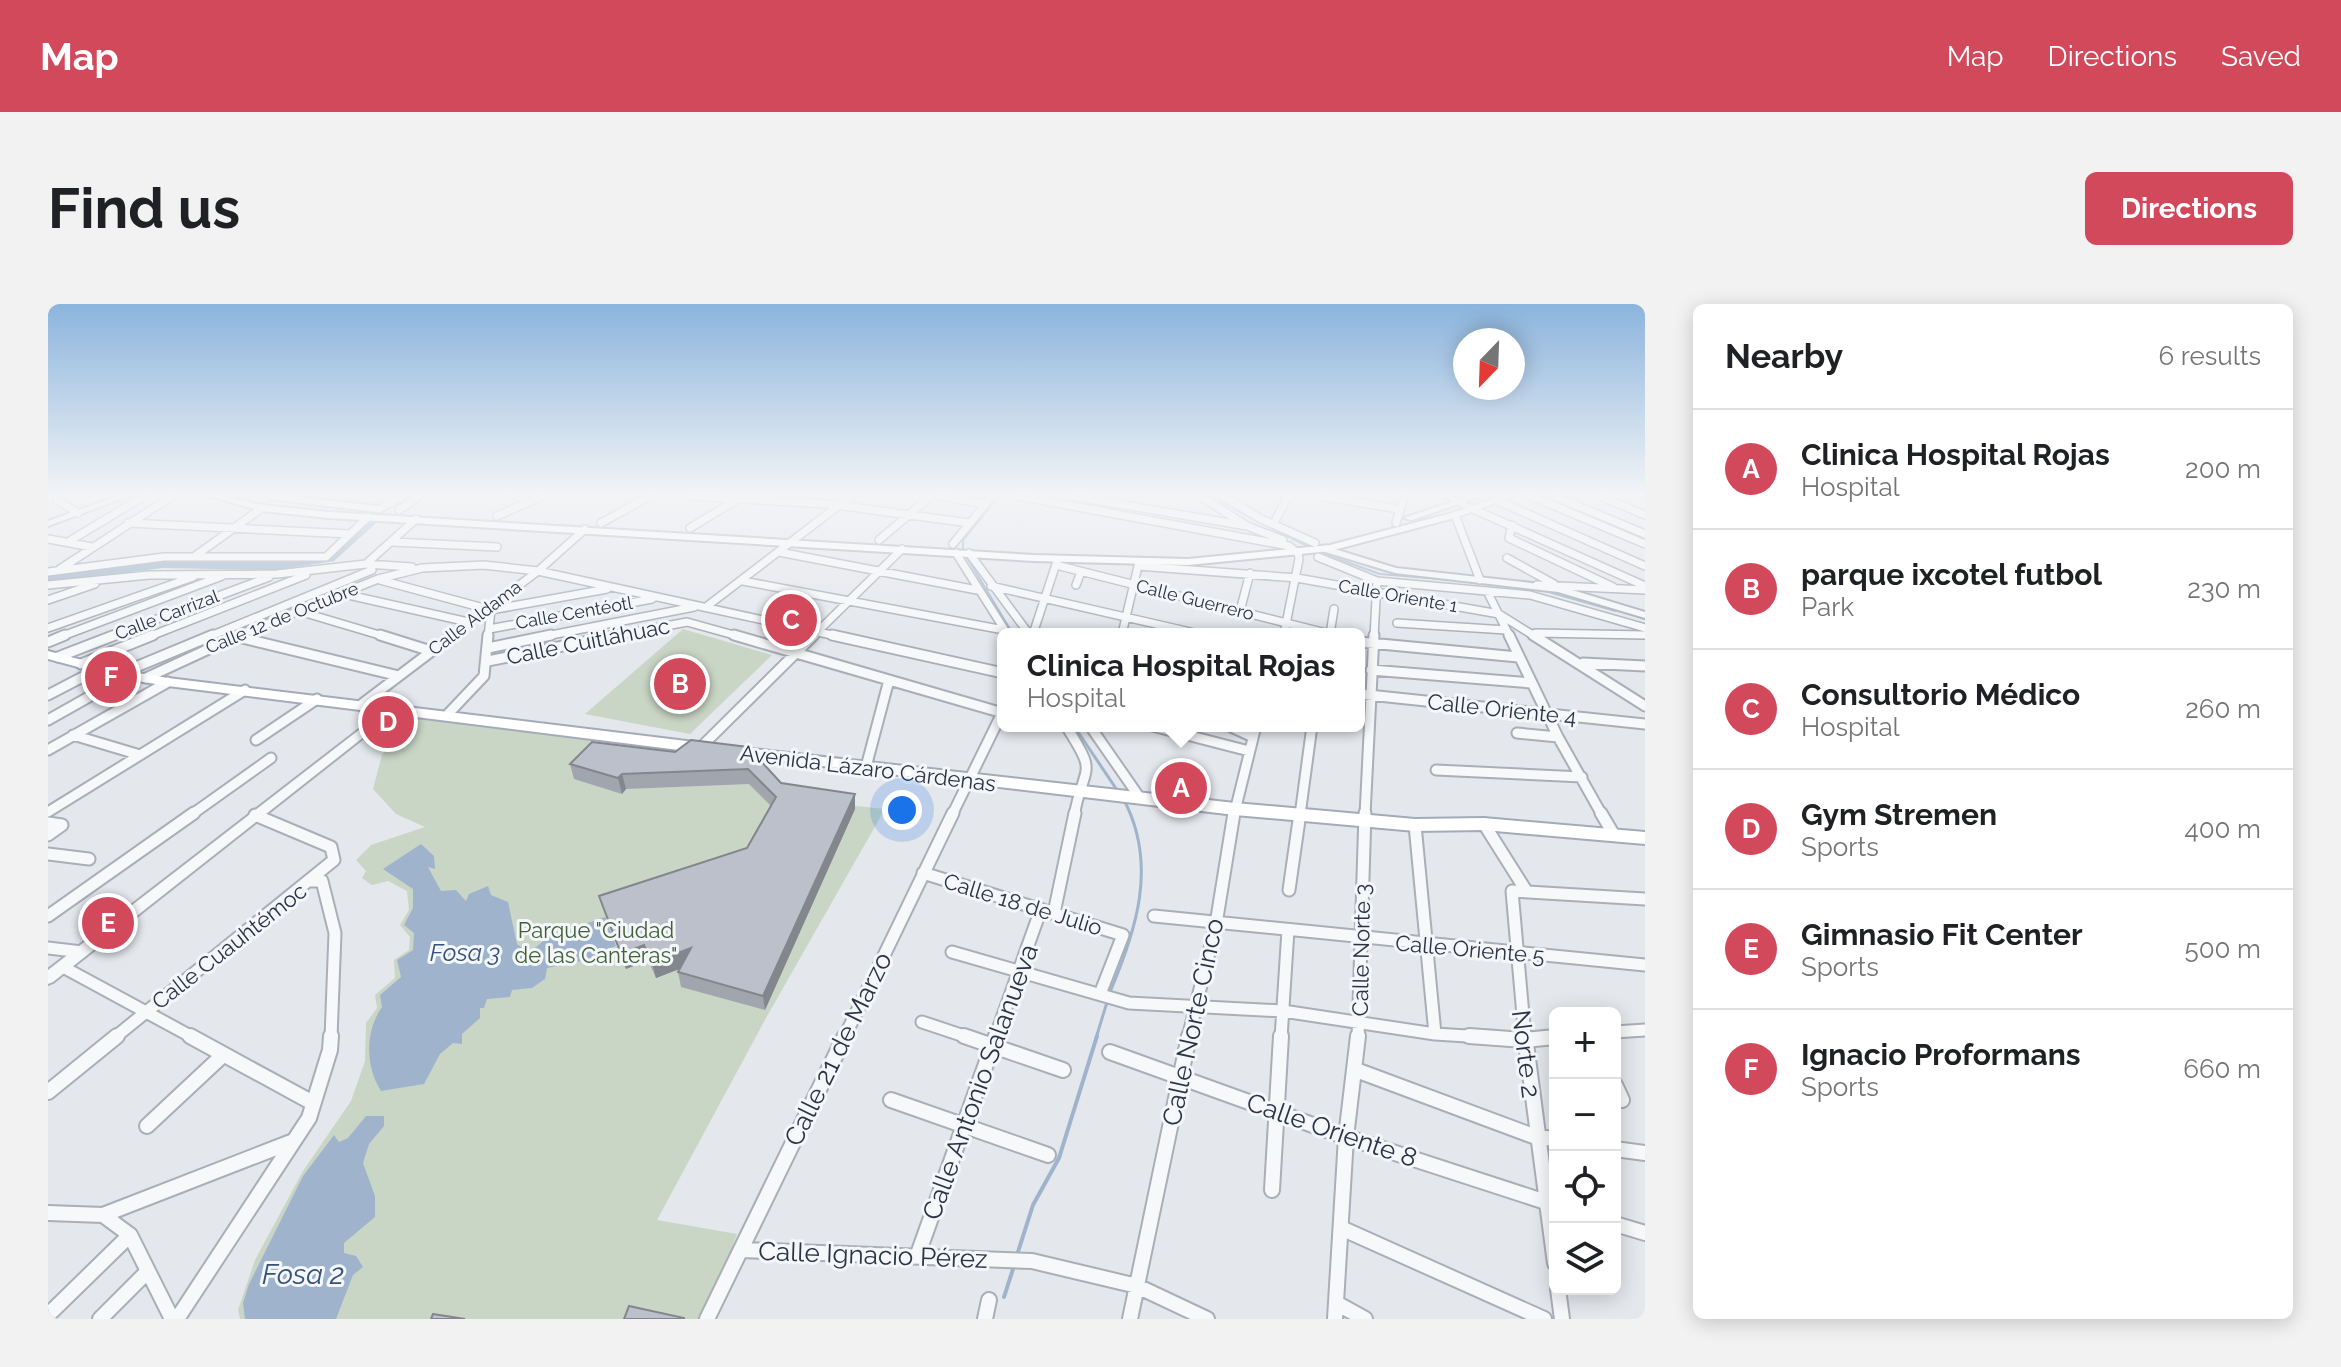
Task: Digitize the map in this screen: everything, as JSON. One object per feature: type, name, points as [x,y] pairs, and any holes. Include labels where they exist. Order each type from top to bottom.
[{"type":"main road","points":[[842,543],[902,549],[1171,555],[1309,549],[1328,543]]},
{"type":"main road","points":[[907,543],[1057,562],[1138,564],[1219,560],[1333,543]]},
{"type":"main road","name":"Avenida Lázaro Cárdenas","points":[[52,657],[123,675],[168,682],[448,714],[969,781],[1415,825],[1484,824],[1614,835],[1645,841]]},
{"type":"street","points":[[75,543],[92,547]]},
{"type":"street","points":[[52,572],[97,543]]},
{"type":"street","points":[[195,556],[213,543]]},
{"type":"street","points":[[52,572],[195,556],[326,557],[340,543]]},
{"type":"street","points":[[48,720],[123,675],[353,578],[372,567],[392,543]]},
{"type":"street","points":[[421,543],[497,547]]},
{"type":"street","name":"Calle Aldama","points":[[362,704],[538,571],[569,543]]},
{"type":"street","points":[[488,648],[703,606],[743,581],[790,543]]},
{"type":"street","points":[[963,543],[961,550],[977,590],[1003,628]]},
{"type":"street","points":[[1278,543],[1382,567],[1480,580],[1645,588]]},
{"type":"street","points":[[1293,543],[1309,549]]},
{"type":"street","points":[[1301,543],[1377,587],[1487,591],[1557,601],[1645,628]]},
{"type":"street","points":[[1466,543],[1480,580]]},
{"type":"street","points":[[1520,543],[1613,587]]},
{"type":"street","points":[[1551,543],[1645,588]]},
{"type":"street","points":[[1594,543],[1645,566]]},
{"type":"street","points":[[700,748],[902,549]]},
{"type":"street","points":[[1286,628],[1297,578],[1309,549]]},
{"type":"street","points":[[961,550],[1026,628]]},
{"type":"street","points":[[779,552],[977,590]]},
{"type":"street","points":[[1507,558],[1555,585]]},
{"type":"street","points":[[1033,628],[1057,562]]},
{"type":"street","name":"Calle Guerrero","points":[[1057,562],[1081,572],[1307,628]]},
{"type":"street","points":[[1123,628],[1138,564]]},
{"type":"street","name":"Calle Oriente 1","points":[[1138,564],[1377,587],[1499,614],[1534,633],[1645,706]]},
{"type":"street","name":"Calle 12 de Octubre","points":[[49,585],[203,573],[277,574],[322,569],[484,565],[538,571],[997,672]]},
{"type":"street","points":[[372,567],[370,576],[378,579],[489,609],[613,588]]},
{"type":"street","name":"Calle 12 de Octubre","points":[[146,678],[378,579],[422,568]]},
{"type":"street","points":[[81,664],[322,569]]},
{"type":"street","points":[[1076,585],[1081,572]]},
{"type":"street","points":[[48,628],[203,573]]},
{"type":"street","points":[[48,642],[231,573]]},
{"type":"street","points":[[1240,611],[1250,573]]},
{"type":"street","name":"Calle Carrizal","points":[[52,657],[277,574]]},
{"type":"street","points":[[48,600],[114,578]]},
{"type":"street","points":[[353,578],[363,585]]},
{"type":"street","points":[[743,581],[997,630]]},
{"type":"street","points":[[1537,585],[1645,615]]},
{"type":"street","points":[[991,586],[1175,628]]},
{"type":"street","name":"Calle Norte 3","points":[[1336,1311],[1346,1137],[1360,1022],[1359,939],[1366,820],[1365,694],[1377,587]]},
{"type":"street","points":[[1487,591],[1558,737],[1614,835]]},
{"type":"street","points":[[344,594],[468,622]]},
{"type":"street","points":[[659,597],[680,611],[687,622],[997,710]]},
{"type":"street","name":"Calle Centéotl","points":[[489,629],[659,597]]},
{"type":"street","points":[[142,607],[156,619]]},
{"type":"street","points":[[448,714],[477,685],[488,661],[489,609]]},
{"type":"street","points":[[1331,628],[1334,609]]},
{"type":"street","points":[[302,612],[431,651]]},
{"type":"street","name":"Calle Cuitláhuac","points":[[488,661],[687,622]]},
{"type":"street","points":[[1397,623],[1506,630]]},
{"type":"street","points":[[1534,633],[1645,635]]},
{"type":"street","points":[[237,637],[342,665],[399,676]]},
{"type":"street","points":[[1365,644],[1518,657]]},
{"type":"street","points":[[1581,663],[1645,666]]},
{"type":"street","points":[[1367,665],[1531,683]]},
{"type":"street","points":[[48,695],[98,669]]},
{"type":"street","points":[[866,767],[889,680]]},
{"type":"street","points":[[48,750],[168,682]]},
{"type":"street","points":[[48,812],[245,690]]},
{"type":"street","name":"Calle Oriente 4","points":[[1365,694],[1645,724]]},
{"type":"street","points":[[1631,697],[1645,698]]},
{"type":"street","points":[[256,740],[317,699]]},
{"type":"street","points":[[48,978],[394,708]]},
{"type":"street","name":"Calle 21 de Marzo","points":[[707,1319],[997,724]]},
{"type":"street","name":"Calle Antonio Salanueva","points":[[918,1254],[1020,973],[1047,911],[1079,792],[1088,772],[1088,760],[1068,732]]},
{"type":"street","points":[[1095,732],[1128,797]]},
{"type":"street","points":[[1100,732],[1100,739]]},
{"type":"street","points":[[1175,732],[1249,751]]},
{"type":"street","name":"Calle Norte Cinco","points":[[1130,1319],[1195,1006],[1216,924],[1235,809],[1254,732]]},
{"type":"street","points":[[1289,890],[1311,732]]},
{"type":"street","points":[[1517,733],[1558,737]]},
{"type":"street","points":[[73,735],[140,755]]},
{"type":"street","points":[[48,916],[271,758]]},
{"type":"street","points":[[1436,770],[1582,777]]},
{"type":"street","name":"Calle Cuauhtémoc","points":[[48,1092],[334,860],[331,847],[255,815]]},
{"type":"street","points":[[48,823],[62,825],[48,835]]},
{"type":"street","points":[[1484,824],[1519,890],[1645,899]]},
{"type":"street","points":[[1415,825],[1435,1034]]},
{"type":"street","points":[[48,854],[89,859]]},
{"type":"street","name":"Calle 18 de Julio","points":[[923,873],[1123,935],[1102,994]]},
{"type":"street","points":[[103,1215],[130,1235],[174,1319],[309,1118],[330,1050],[335,933],[322,881],[311,881]]},
{"type":"street","name":"Norte 2","points":[[1519,890],[1513,951],[1536,1137],[1549,1195]]},
{"type":"street","name":"Calle Oriente 5","points":[[1154,916],[1645,966]]},
{"type":"street","points":[[1272,1190],[1288,930]]},
{"type":"street","points":[[48,948],[82,952]]},
{"type":"street","points":[[952,952],[1125,1001],[1283,1011],[1435,1034],[1524,1040],[1549,1038]]},
{"type":"street","points":[[63,967],[313,1103]]},
{"type":"street","points":[[922,1022],[1063,1070]]},
{"type":"street","points":[[1621,1032],[1645,1030]]},
{"type":"street","name":"Calle Oriente 8","points":[[1110,1052],[1346,1137],[1549,1203]]},
{"type":"street","points":[[147,1126],[222,1056]]},
{"type":"street","points":[[1356,1070],[1536,1137],[1549,1138]]},
{"type":"street","points":[[891,1100],[1048,1155]]},
{"type":"street","points":[[48,1213],[103,1215],[293,1141]]},
{"type":"street","points":[[1621,1150],[1645,1153]]},
{"type":"street","points":[[1621,1226],[1645,1233]]},
{"type":"street","points":[[1341,1228],[1544,1319]]},
{"type":"street","points":[[48,1315],[130,1235]]},
{"type":"street","name":"Calle Ignacio Pérez","points":[[741,1250],[1011,1259],[1137,1286],[1207,1319]]},
{"type":"street","points":[[100,1319],[148,1271]]},
{"type":"street","points":[[1559,1295],[1562,1319]]},
{"type":"street","points":[[985,1319],[989,1300]]},
{"type":"street","points":[[1336,1311],[1365,1319]]},
{"type":"green space","points":[[683,629],[772,655],[690,734],[585,714]]},
{"type":"green space","name":"Parque \"Ciudad de las Canteras\"","points":[[413,716],[594,741],[596,756],[678,765],[700,748],[782,798],[885,809],[766,1018],[657,1220],[737,1234],[707,1319],[240,1319],[238,1310],[255,1260],[303,1171],[351,1101],[365,1061],[366,1023],[377,1008],[375,995],[395,978],[394,960],[409,950],[410,937],[400,925],[409,910],[407,891],[388,881],[372,885],[362,878],[366,871],[356,860],[371,845],[425,827],[396,814],[373,789],[382,755]]},
{"type":"water","name":"Fosa 3","points":[[421,844],[434,856],[435,869],[428,867],[441,891],[456,890],[466,901],[469,894],[488,886],[491,895],[508,902],[517,944],[529,953],[548,937],[605,917],[616,946],[610,948],[611,955],[547,968],[545,979],[532,988],[512,990],[510,997],[487,999],[484,1008],[480,1008],[480,1018],[462,1034],[462,1044],[453,1043],[440,1054],[424,1084],[381,1091],[370,1060],[372,1027],[382,1007],[380,995],[401,977],[397,960],[413,950],[414,933],[404,925],[413,908],[413,889],[383,869]]},
{"type":"water","name":"Fosa 2","points":[[366,1116],[384,1116],[384,1126],[369,1144],[363,1163],[375,1196],[375,1217],[344,1243],[344,1253],[356,1256],[363,1267],[353,1275],[336,1319],[245,1319],[243,1303],[249,1284],[303,1176],[334,1135],[339,1142],[348,1138]]},
{"type":"building","points":[[691,740],[748,747],[781,783],[855,794],[763,996],[678,972],[691,948],[652,963],[644,945],[621,954],[599,896],[747,848],[776,797],[748,769],[622,774],[618,778],[570,764],[592,742],[675,752]]},
{"type":"building","points":[[629,1306],[684,1318],[684,1319],[624,1319]]},
{"type":"building","points":[[433,1314],[465,1319],[431,1319]]},
{"type":"waterway","points":[[48,578],[163,564],[276,566],[334,557],[349,543]]},
{"type":"waterway","points":[[963,543],[963,548]]},
{"type":"waterway","points":[[1302,543],[1309,547]]},
{"type":"waterway","points":[[963,551],[1009,628]]},
{"type":"waterway","points":[[1316,551],[1380,574],[1475,582]]},
{"type":"waterway","points":[[1538,589],[1616,611]]},
{"type":"waterway","points":[[1078,732],[1117,790]]},
{"type":"waterway","points":[[1110,992],[1128,945],[1140,898],[1140,849],[1124,800]]},
{"type":"waterway","points":[[1096,1038],[1108,999]]},
{"type":"waterway","points":[[1017,1255],[1033,1205],[1059,1158],[1097,1036]]},
{"type":"waterway","points":[[1004,1297],[1014,1266]]},
{"type":"place","name":"Consultorio Médico","points":[[791,620]]},
{"type":"place","name":"Ignacio Proformans","points":[[111,677]]},
{"type":"place","name":"parque ixcotel futbol","points":[[680,684]]},
{"type":"place","name":"Gym Stremen","points":[[388,722]]},
{"type":"place","name":"Clinica Hospital Rojas","points":[[1181,788]]},
{"type":"place","name":"Gimnasio Fit Center","points":[[108,923]]}]
